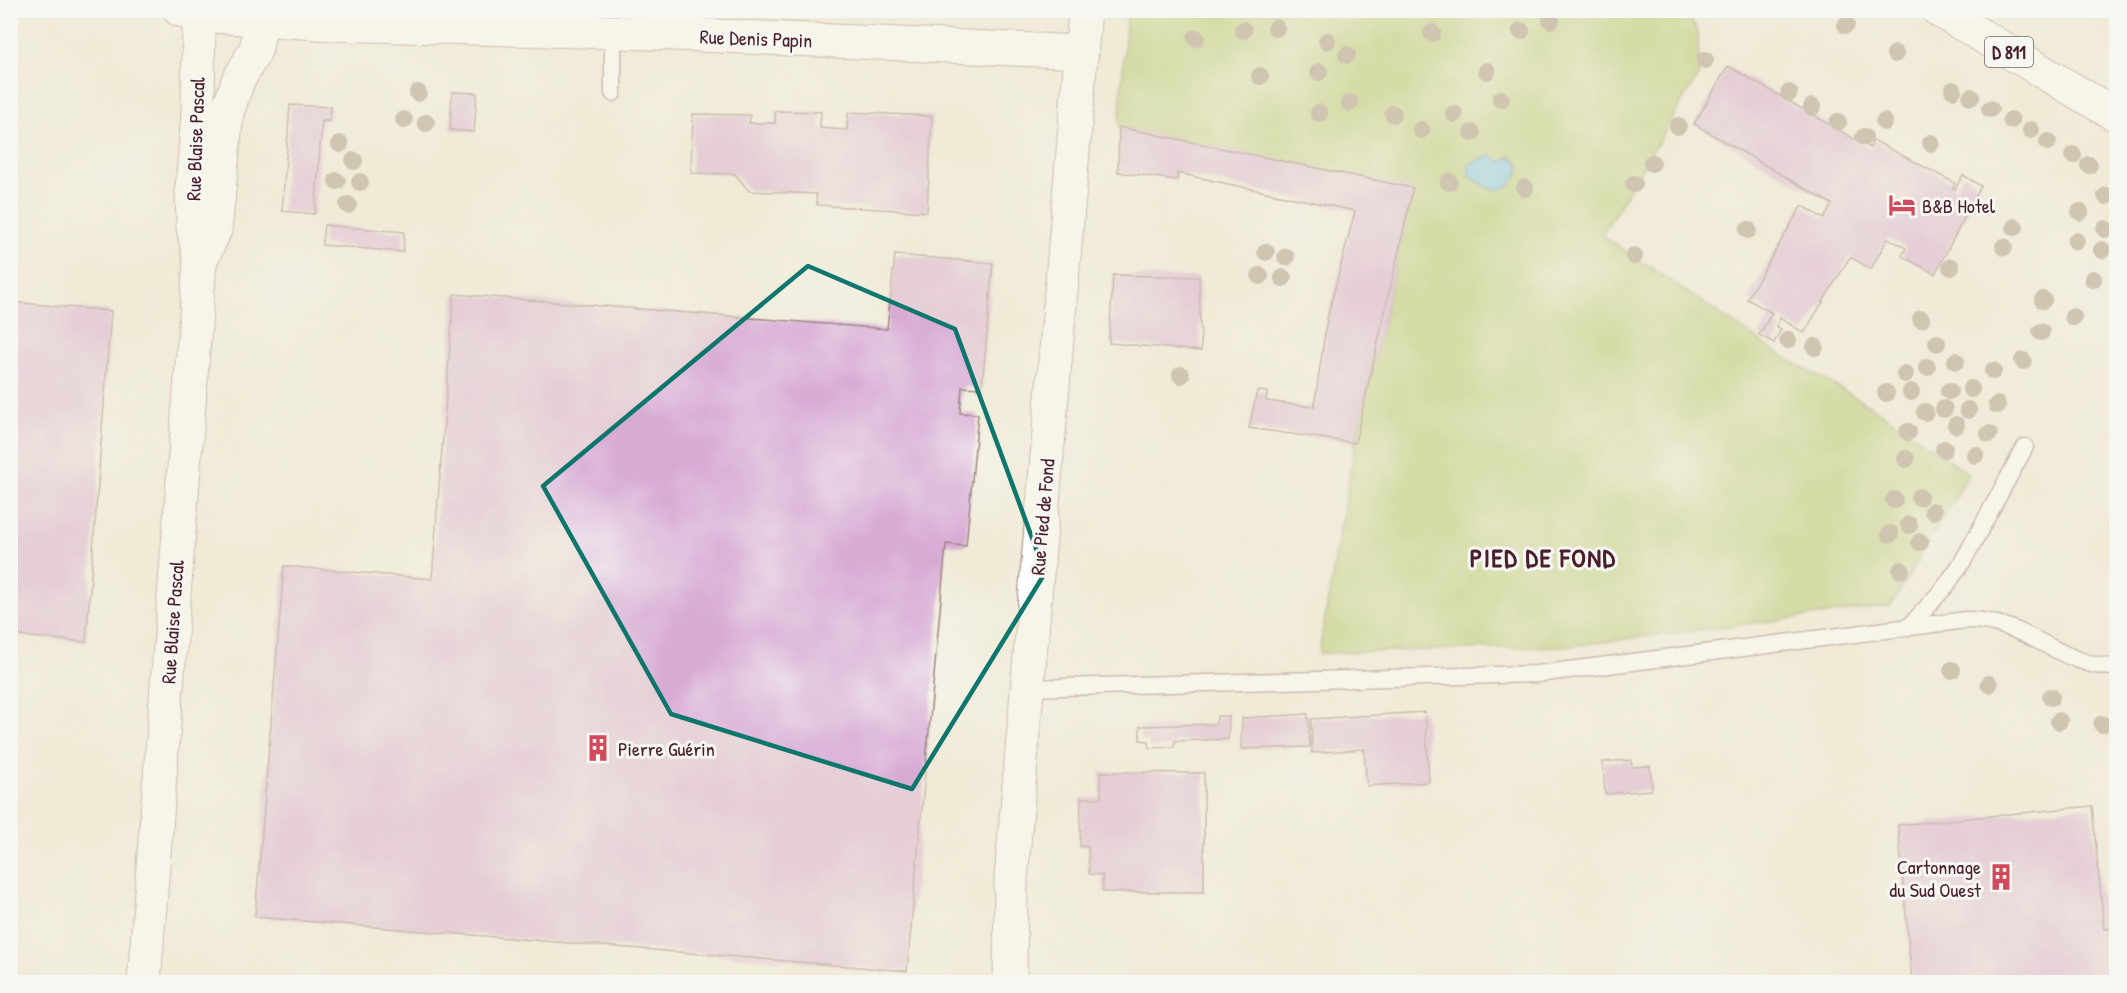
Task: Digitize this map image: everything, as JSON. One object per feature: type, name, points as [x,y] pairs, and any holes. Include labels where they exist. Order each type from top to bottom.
[{"type":"street","name":"Rue Pied de Fond","points":[[1010,982],[1011,879],[1085,10]]},
{"type":"street","name":"D 811","points":[[1938,10],[2116,115]]},
{"type":"street","name":"Rue Denis Papin","points":[[189,13],[261,20],[394,18],[613,32],[1082,52]]},
{"type":"street","name":"Rue Blaise Pascal","points":[[144,982],[200,262],[193,227],[192,188],[198,112],[189,13]]},
{"type":"street","name":"Rue Blaise Pascal","points":[[200,262],[215,230],[228,113],[238,81],[255,49],[261,20]]},
{"type":"lane","points":[[612,93],[613,32]]},
{"type":"lane","points":[[1909,627],[1963,561],[2025,447]]},
{"type":"lane","points":[[1027,688],[1537,674],[1966,620],[1990,620],[2015,628],[2086,663],[2116,667]]},
{"type":"highlighted area","points":[[808,266],[955,329],[1045,573],[912,789],[671,714],[543,486]]},
{"type":"green space","points":[[1127,11],[1685,11],[1698,31],[1699,74],[1602,235],[1779,354],[1874,408],[1969,474],[1891,606],[1570,646],[1319,653],[1355,443],[1413,189],[1119,127]]},
{"type":"water","points":[[1490,155],[1501,162],[1512,156],[1520,165],[1515,179],[1508,186],[1498,189],[1490,188],[1470,176],[1468,165]]},
{"type":"building","name":"B&B Hotel","points":[[1728,66],[1870,148],[1873,140],[1955,183],[1953,188],[1955,189],[1963,175],[1981,186],[1935,274],[1902,256],[1906,248],[1888,238],[1871,269],[1850,257],[1804,333],[1780,318],[1776,326],[1781,329],[1774,343],[1759,335],[1772,313],[1747,299],[1802,205],[1824,219],[1832,204],[1694,124]]},
{"type":"building","points":[[452,92],[477,93],[474,132],[450,130]]},
{"type":"building","points":[[290,105],[331,107],[330,121],[322,121],[315,214],[282,211]]},
{"type":"building","points":[[775,111],[821,112],[820,128],[847,130],[848,112],[932,116],[927,212],[817,205],[816,194],[749,191],[735,174],[691,173],[693,114],[750,115],[749,123],[775,123]]},
{"type":"building","points":[[1119,127],[1413,188],[1355,443],[1249,428],[1257,391],[1267,392],[1266,401],[1314,407],[1327,319],[1355,211],[1177,173],[1177,180],[1118,172]]},
{"type":"building","points":[[324,225],[404,232],[403,252],[322,245]]},
{"type":"building","name":"Pierre Guérin","points":[[895,255],[993,263],[982,388],[962,387],[960,413],[978,414],[966,546],[946,544],[907,971],[255,917],[284,566],[432,579],[454,294],[887,329]]},
{"type":"building","points":[[1113,275],[1199,277],[1201,351],[1109,343]]},
{"type":"building","points":[[10,302],[111,311],[86,642],[10,635]]},
{"type":"building","points":[[1425,712],[1429,782],[1367,786],[1364,749],[1312,753],[1311,719]]},
{"type":"building","points":[[1308,714],[1310,747],[1241,749],[1242,718]]},
{"type":"building","points":[[1217,716],[1229,716],[1228,739],[1175,741],[1174,747],[1149,748],[1149,741],[1140,740],[1140,726],[1216,724]]},
{"type":"building","points":[[1631,760],[1632,767],[1650,766],[1652,790],[1605,794],[1603,762]]},
{"type":"building","points":[[1100,772],[1204,773],[1204,892],[1103,892],[1102,875],[1089,874],[1088,846],[1080,847],[1081,798],[1101,798]]},
{"type":"building","name":"Cartonnage du Sud Ouest","points":[[2092,806],[2104,929],[2116,928],[2116,982],[1912,982],[1898,825]]},
{"type":"place","name":"B&B Hotel","points":[[1902,205]]},
{"type":"place","name":"Pierre Guérin","points":[[598,748]]},
{"type":"place","name":"Cartonnage du Sud Ouest","points":[[2001,877]]},
{"type":"district","name":"PIED DE FOND","points":[[1543,557]]}]
